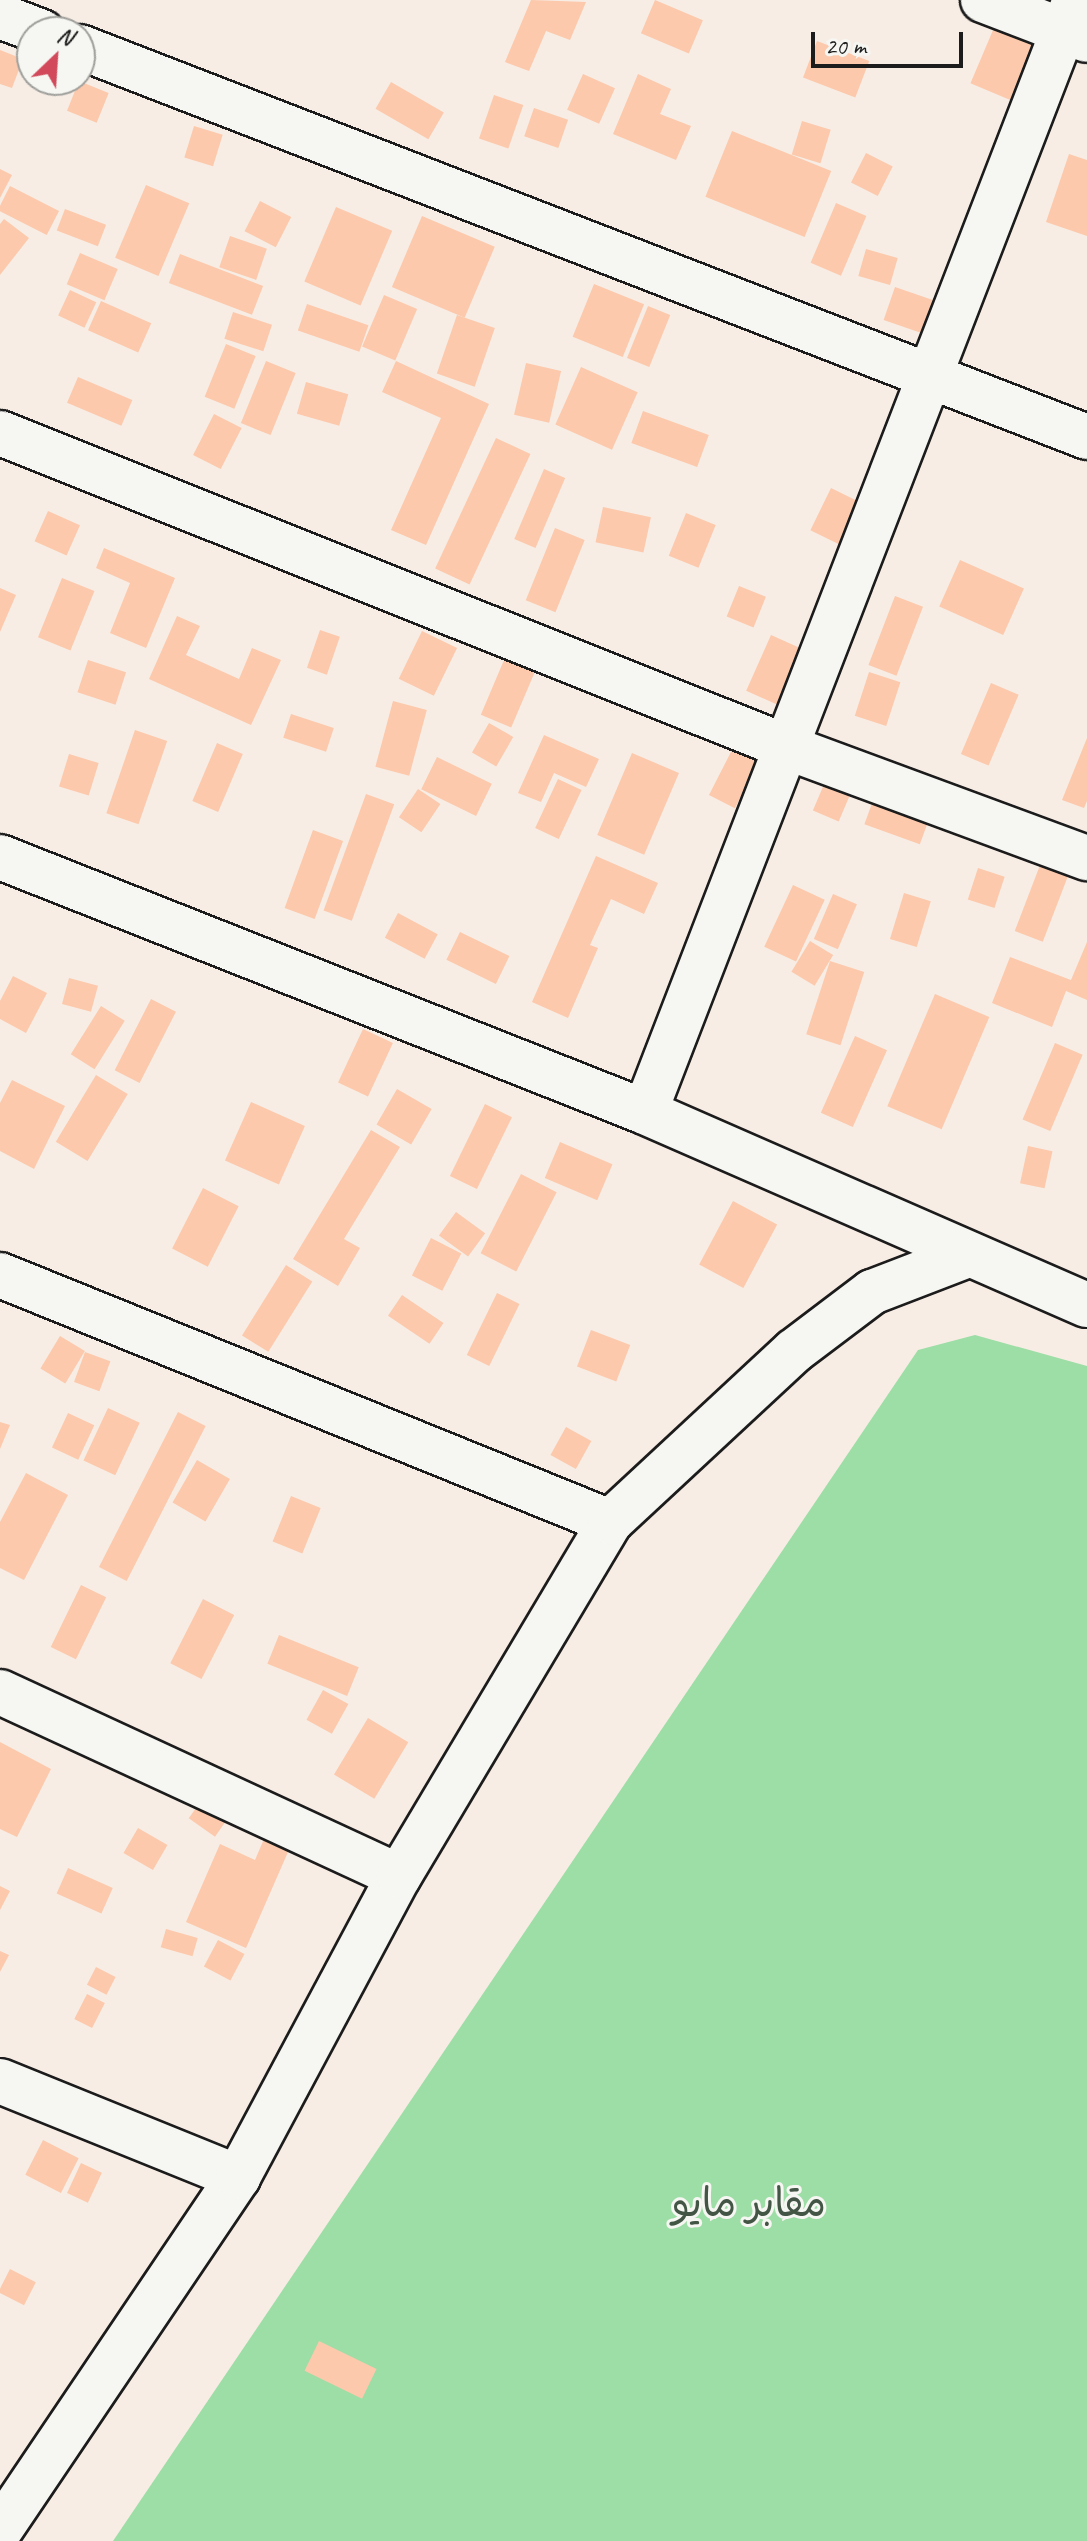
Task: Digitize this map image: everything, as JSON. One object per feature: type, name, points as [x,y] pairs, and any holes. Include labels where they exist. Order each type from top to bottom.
[{"type":"street","points":[[645,1112],[789,748],[930,376],[1075,24],[983,0]]},
{"type":"street","points":[[96,53],[1087,437]]},
{"type":"street","points":[[0,433],[789,748],[1087,858]]},
{"type":"street","points":[[0,857],[645,1112],[966,1256],[1087,1305]]},
{"type":"street","points":[[6,2509],[238,2177],[399,1876],[610,1522],[794,1351],[872,1292],[966,1256]]},
{"type":"street","points":[[0,1275],[610,1522]]},
{"type":"street","points":[[0,1692],[399,1876]]},
{"type":"street","points":[[0,2081],[238,2177]]},
{"type":"green space","name":"مقابر مايو","points":[[975,1335],[1087,1366],[1087,2541],[113,2541],[918,1350]]},
{"type":"building","points":[[531,0],[586,2],[570,40],[546,31],[529,71],[505,62]]},
{"type":"building","points":[[655,0],[703,20],[689,53],[641,33]]},
{"type":"building","points":[[999,16],[1048,37],[1019,104],[970,83]]},
{"type":"building","points":[[817,41],[869,61],[855,97],[803,77]]},
{"type":"building","points":[[0,50],[16,56],[16,77],[12,88],[0,84]]},
{"type":"building","points":[[583,74],[615,88],[599,124],[567,110]]},
{"type":"building","points":[[638,74],[671,89],[660,114],[691,126],[676,160],[613,134]]},
{"type":"building","points":[[391,82],[444,112],[428,139],[376,109]]},
{"type":"building","points":[[96,88],[109,93],[97,123],[67,111],[73,96],[96,96]]},
{"type":"building","points":[[494,95],[523,105],[508,149],[479,138]]},
{"type":"building","points":[[534,108],[568,120],[558,148],[524,136]]},
{"type":"building","points":[[802,121],[831,130],[820,163],[792,154]]},
{"type":"building","points":[[194,126],[223,135],[213,166],[184,158]]},
{"type":"building","points":[[732,131],[831,171],[805,237],[705,197]]},
{"type":"building","points":[[866,153],[893,167],[878,196],[851,182]]},
{"type":"building","points":[[1069,154],[1087,160],[1087,236],[1046,222]]},
{"type":"building","points":[[0,169],[12,175],[0,198]]},
{"type":"building","points":[[146,185],[189,203],[158,276],[115,258]]},
{"type":"building","points":[[10,186],[59,211],[47,235],[0,211]]},
{"type":"building","points":[[260,201],[291,217],[276,247],[245,231]]},
{"type":"building","points":[[836,203],[866,216],[841,276],[811,263]]},
{"type":"building","points":[[336,207],[392,231],[361,305],[304,282]]},
{"type":"building","points":[[65,209],[106,225],[98,246],[57,230]]},
{"type":"building","points":[[422,216],[495,247],[465,318],[392,287]]},
{"type":"building","points":[[4,219],[29,238],[0,275],[0,224]]},
{"type":"building","points":[[230,236],[267,249],[256,280],[219,267]]},
{"type":"building","points":[[866,249],[898,258],[890,285],[858,276]]},
{"type":"building","points":[[80,253],[118,269],[104,300],[67,284]]},
{"type":"building","points":[[180,254],[263,286],[252,315],[169,283]]},
{"type":"building","points":[[594,284],[644,304],[623,357],[573,337]]},
{"type":"building","points":[[895,287],[945,304],[934,337],[884,320]]},
{"type":"building","points":[[70,290],[96,302],[84,328],[58,315]]},
{"type":"building","points":[[384,295],[417,309],[395,361],[362,347]]},
{"type":"building","points":[[101,301],[151,323],[138,353],[88,330]]},
{"type":"building","points":[[307,304],[368,325],[359,352],[298,330]]},
{"type":"building","points":[[648,306],[670,315],[649,367],[627,358]]},
{"type":"building","points":[[233,312],[272,325],[263,351],[224,339]]},
{"type":"building","points":[[457,315],[495,328],[475,387],[437,374]]},
{"type":"building","points":[[226,344],[256,356],[234,409],[205,397]]},
{"type":"building","points":[[266,361],[296,373],[271,435],[241,423]]},
{"type":"building","points":[[396,361],[489,404],[426,545],[391,530],[441,418],[382,392]]},
{"type":"building","points":[[526,363],[561,371],[549,423],[514,415]]},
{"type":"building","points":[[581,367],[638,392],[612,450],[555,425]]},
{"type":"building","points":[[78,377],[132,400],[121,426],[67,403]]},
{"type":"building","points":[[306,382],[348,394],[339,426],[297,414]]},
{"type":"building","points":[[643,411],[709,435],[697,467],[631,443]]},
{"type":"building","points":[[214,414],[242,428],[221,469],[193,455]]},
{"type":"building","points":[[496,438],[530,454],[470,585],[435,569]]},
{"type":"building","points":[[544,469],[565,478],[535,548],[514,539]]},
{"type":"building","points":[[831,488],[862,503],[841,545],[810,530]]},
{"type":"building","points":[[603,507],[651,517],[643,552],[596,542]]},
{"type":"building","points":[[48,511],[80,525],[67,555],[35,541]]},
{"type":"building","points":[[686,513],[716,525],[698,568],[669,556]]},
{"type":"building","points":[[555,528],[585,540],[555,612],[526,600]]},
{"type":"building","points":[[104,548],[175,578],[146,648],[110,633],[130,583],[96,568]]},
{"type":"building","points":[[960,560],[1024,588],[1003,635],[939,607]]},
{"type":"building","points":[[62,578],[94,591],[70,650],[38,637]]},
{"type":"building","points":[[739,586],[766,597],[754,627],[727,617]]},
{"type":"building","points":[[0,588],[16,595],[0,632]]},
{"type":"building","points":[[895,596],[923,607],[896,676],[868,665]]},
{"type":"building","points":[[177,616],[200,626],[186,655],[239,679],[252,648],[281,660],[251,725],[149,679]]},
{"type":"building","points":[[320,630],[340,637],[327,675],[307,668]]},
{"type":"building","points":[[422,631],[457,648],[434,696],[399,679]]},
{"type":"building","points":[[771,635],[819,656],[794,712],[746,691]]},
{"type":"building","points":[[507,653],[537,666],[511,728],[481,715]]},
{"type":"building","points":[[88,660],[126,672],[116,705],[77,692]]},
{"type":"building","points":[[869,672],[900,682],[886,726],[855,716]]},
{"type":"building","points":[[991,683],[1019,695],[989,766],[961,754]]},
{"type":"building","points":[[393,701],[427,710],[409,776],[375,767]]},
{"type":"building","points":[[291,714],[334,728],[326,752],[283,738]]},
{"type":"building","points":[[489,723],[513,737],[496,766],[472,752]]},
{"type":"building","points":[[135,730],[167,741],[138,824],[106,813]]},
{"type":"building","points":[[544,735],[599,759],[586,787],[554,773],[541,802],[518,793]]},
{"type":"building","points":[[1087,738],[1087,801],[1084,808],[1062,800]]},
{"type":"building","points":[[217,743],[243,754],[218,812],[192,801]]},
{"type":"building","points":[[734,746],[760,759],[735,808],[709,795]]},
{"type":"building","points":[[632,753],[679,773],[644,855],[597,835]]},
{"type":"building","points":[[69,754],[99,763],[89,796],[59,787]]},
{"type":"building","points":[[437,757],[492,784],[476,816],[421,789]]},
{"type":"building","points":[[558,779],[582,790],[559,839],[535,828]]},
{"type":"building","points":[[825,782],[851,793],[839,821],[813,811]]},
{"type":"building","points":[[418,789],[440,804],[421,832],[399,817]]},
{"type":"building","points":[[366,794],[394,804],[352,921],[324,911]]},
{"type":"building","points":[[875,795],[930,815],[920,844],[864,824]]},
{"type":"building","points":[[313,830],[343,841],[315,919],[285,908]]},
{"type":"building","points":[[596,856],[658,883],[644,914],[611,899],[590,945],[598,948],[568,1018],[532,1002]]},
{"type":"building","points":[[1042,860],[1070,871],[1043,942],[1015,931]]},
{"type":"building","points":[[978,868],[1005,877],[994,908],[968,899]]},
{"type":"building","points":[[793,885],[825,900],[796,961],[764,947]]},
{"type":"building","points":[[904,893],[931,901],[917,947],[890,939]]},
{"type":"building","points":[[833,894],[857,904],[838,949],[814,939]]},
{"type":"building","points":[[398,913],[438,934],[425,959],[385,938]]},
{"type":"building","points":[[460,932],[509,956],[496,984],[446,960]]},
{"type":"building","points":[[810,941],[833,955],[815,986],[791,972]]},
{"type":"building","points":[[1087,942],[1087,1000],[1066,991],[1052,1027],[992,1003],[1010,957],[1071,980]]},
{"type":"building","points":[[830,961],[864,972],[840,1045],[806,1034]]},
{"type":"building","points":[[13,976],[47,993],[26,1033],[0,1019],[0,1001]]},
{"type":"building","points":[[69,978],[98,986],[91,1012],[62,1004]]},
{"type":"building","points":[[935,994],[989,1017],[942,1129],[887,1106]]},
{"type":"building","points":[[151,999],[176,1012],[140,1083],[115,1070]]},
{"type":"building","points":[[101,1006],[125,1021],[95,1069],[71,1054]]},
{"type":"building","points":[[363,1029],[393,1043],[368,1096],[338,1082]]},
{"type":"building","points":[[855,1036],[887,1050],[853,1127],[821,1113]]},
{"type":"building","points":[[1055,1043],[1083,1055],[1050,1131],[1023,1119]]},
{"type":"building","points":[[96,1075],[128,1094],[88,1161],[56,1142]]},
{"type":"building","points":[[12,1080],[65,1106],[34,1169],[0,1151],[0,1103]]},
{"type":"building","points":[[397,1089],[432,1109],[411,1145],[377,1125]]},
{"type":"building","points":[[251,1102],[305,1126],[279,1184],[225,1160]]},
{"type":"building","points":[[485,1104],[512,1117],[477,1189],[450,1176]]},
{"type":"building","points":[[371,1130],[400,1147],[344,1239],[360,1248],[338,1286],[293,1259]]},
{"type":"building","points":[[560,1142],[612,1164],[597,1200],[545,1178]]},
{"type":"building","points":[[1028,1146],[1052,1151],[1045,1188],[1020,1183]]},
{"type":"building","points":[[521,1174],[557,1192],[516,1271],[481,1253]]},
{"type":"building","points":[[203,1188],[239,1206],[208,1267],[172,1249]]},
{"type":"building","points":[[733,1201],[777,1224],[743,1288],[699,1265]]},
{"type":"building","points":[[456,1212],[485,1233],[468,1257],[439,1235]]},
{"type":"building","points":[[431,1238],[461,1253],[442,1291],[412,1275]]},
{"type":"building","points":[[286,1265],[312,1281],[268,1352],[242,1335]]},
{"type":"building","points":[[497,1293],[519,1304],[489,1366],[467,1355]]},
{"type":"building","points":[[402,1295],[443,1323],[429,1344],[388,1316]]},
{"type":"building","points":[[591,1330],[630,1345],[616,1381],[577,1366]]},
{"type":"building","points":[[60,1336],[85,1351],[65,1384],[40,1369]]},
{"type":"building","points":[[85,1352],[110,1361],[99,1391],[74,1382]]},
{"type":"building","points":[[108,1408],[140,1423],[115,1475],[83,1461]]},
{"type":"building","points":[[178,1412],[206,1426],[127,1581],[99,1567]]},
{"type":"building","points":[[68,1413],[94,1425],[78,1460],[52,1447]]},
{"type":"building","points":[[0,1422],[10,1425],[0,1449]]},
{"type":"building","points":[[566,1427],[591,1441],[576,1469],[550,1455]]},
{"type":"building","points":[[197,1460],[230,1479],[205,1521],[172,1502]]},
{"type":"building","points":[[26,1473],[68,1495],[24,1580],[0,1568],[0,1522]]},
{"type":"building","points":[[291,1496],[321,1508],[302,1553],[273,1541]]},
{"type":"building","points":[[81,1585],[106,1597],[76,1659],[51,1647]]},
{"type":"building","points":[[203,1599],[234,1615],[201,1679],[170,1663]]},
{"type":"building","points":[[279,1635],[359,1667],[347,1696],[267,1664]]},
{"type":"building","points":[[323,1690],[348,1704],[332,1734],[307,1720]]},
{"type":"building","points":[[368,1718],[408,1742],[374,1799],[334,1775]]},
{"type":"building","points":[[0,1742],[51,1769],[17,1837],[0,1829]]},
{"type":"building","points":[[210,1788],[236,1806],[215,1837],[189,1818]]},
{"type":"building","points":[[270,1825],[295,1836],[246,1948],[186,1922],[220,1844],[255,1860]]},
{"type":"building","points":[[138,1828],[167,1845],[153,1870],[124,1853]]},
{"type":"building","points":[[68,1868],[113,1888],[101,1914],[57,1894]]},
{"type":"building","points":[[0,1886],[10,1891],[0,1910]]},
{"type":"building","points":[[166,1929],[198,1938],[192,1956],[161,1947]]},
{"type":"building","points":[[218,1940],[244,1954],[230,1981],[204,1966]]},
{"type":"building","points":[[0,1951],[9,1955],[0,1972]]},
{"type":"building","points":[[96,1967],[116,1977],[107,1995],[87,1985]]},
{"type":"building","points":[[87,1994],[105,2003],[92,2028],[74,2019]]},
{"type":"building","points":[[43,2140],[79,2158],[61,2193],[25,2175]]},
{"type":"building","points":[[81,2163],[102,2173],[88,2203],[67,2193]]},
{"type":"building","points":[[10,2269],[36,2282],[24,2305],[0,2293]]},
{"type":"building","points":[[319,2341],[377,2369],[362,2399],[305,2371]]}]
